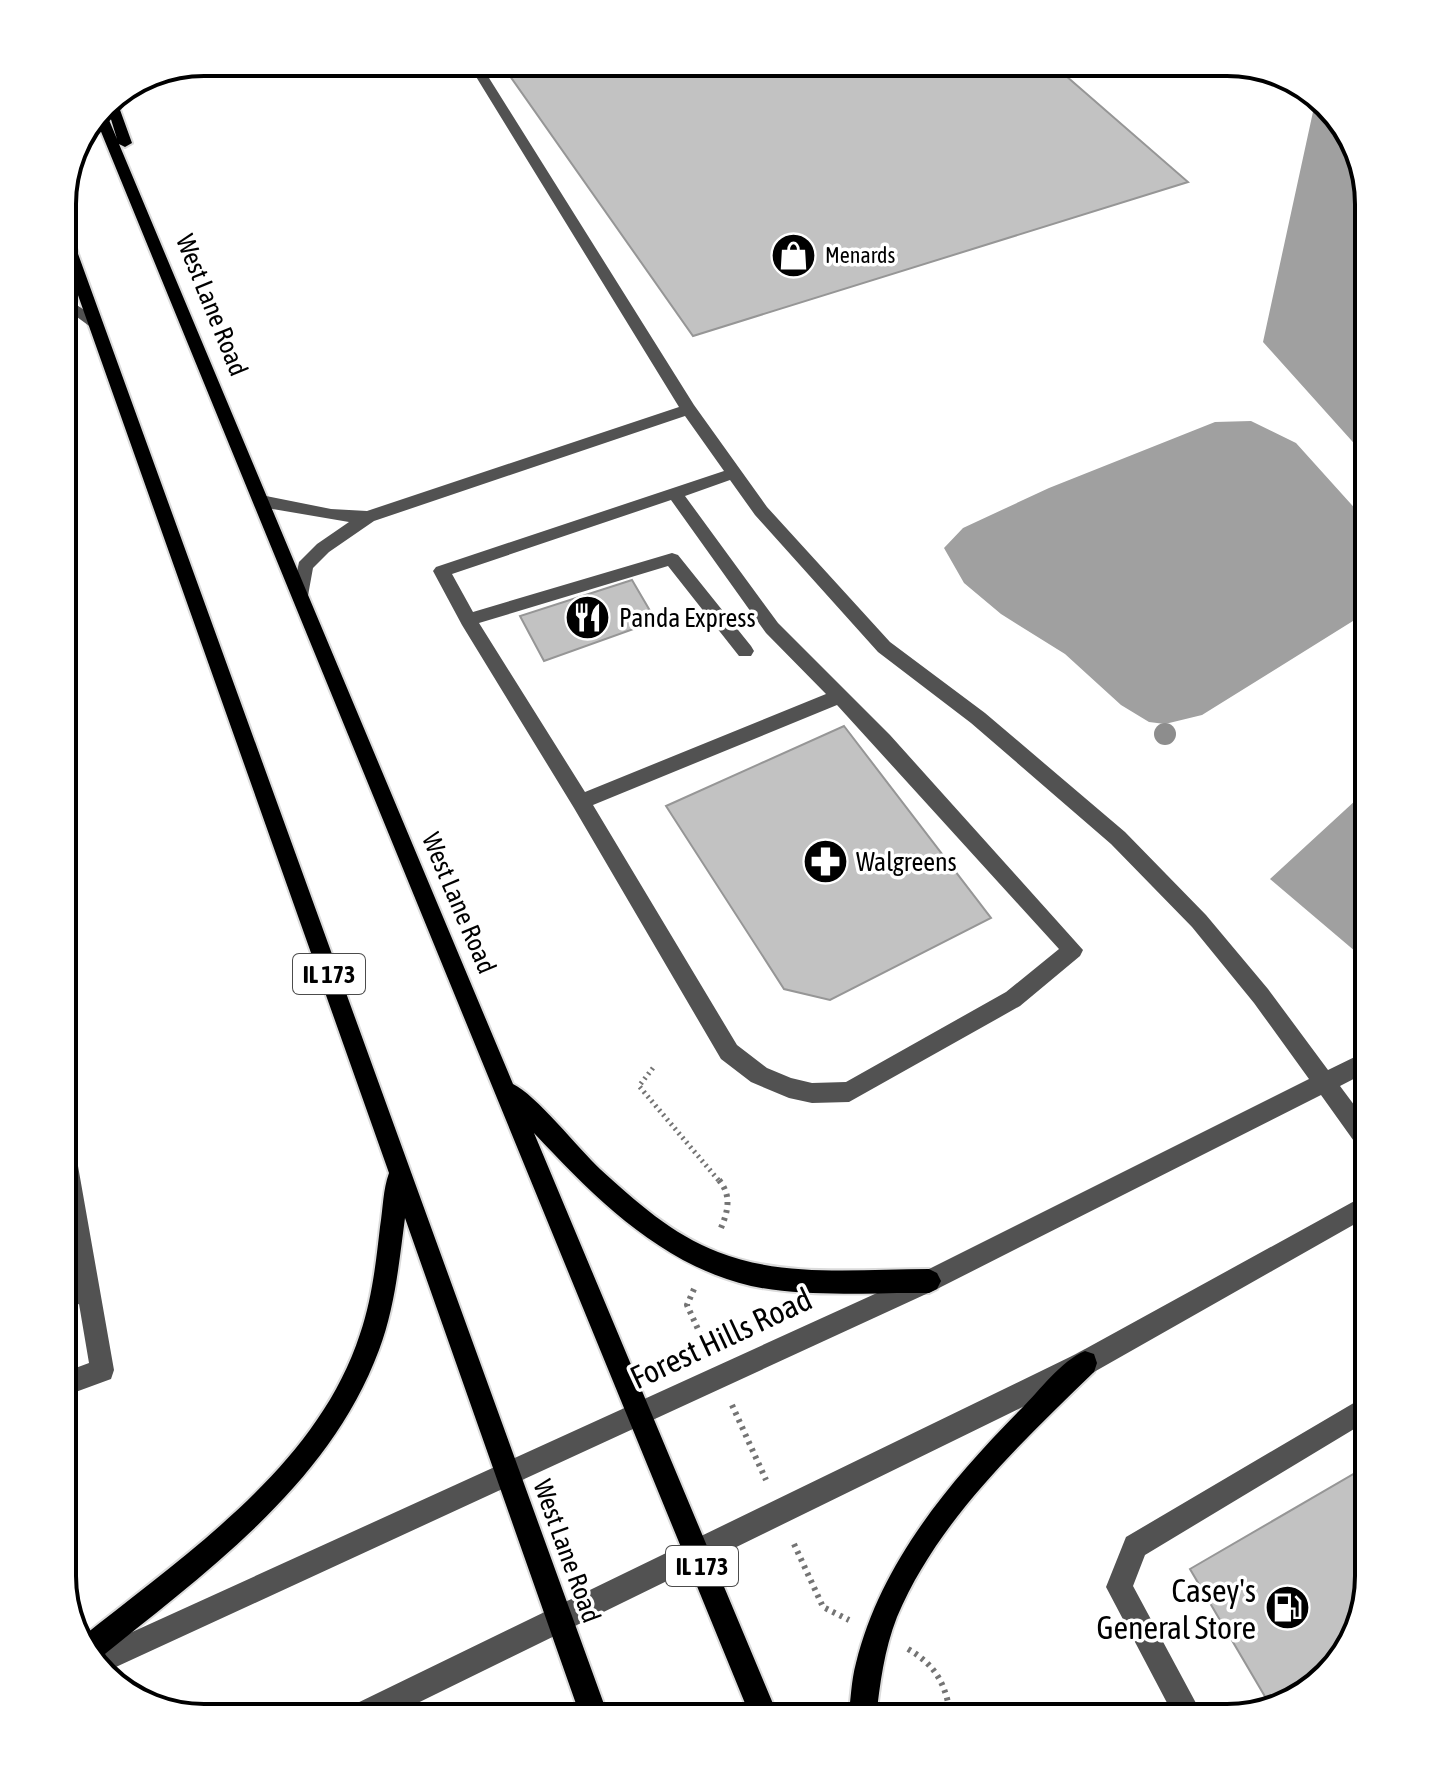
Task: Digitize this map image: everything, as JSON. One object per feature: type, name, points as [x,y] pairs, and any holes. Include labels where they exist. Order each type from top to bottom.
[{"type":"main road","points":[[115,112],[174,291]]},
{"type":"main road","name":"West Lane Road","points":[[105,124],[759,1704]]},
{"type":"main road","name":"West Lane Road","points":[[76,267],[590,1704]]},
{"type":"main road","points":[[502,1084],[606,1190],[651,1227],[707,1259],[751,1274],[822,1280],[929,1281]]},
{"type":"main road","points":[[96,1643],[239,1524],[307,1454],[342,1404],[368,1348],[386,1264],[398,1173]]},
{"type":"main road","points":[[862,1704],[863,1687],[878,1635],[903,1576],[944,1515],[990,1456],[1085,1363]]},
{"type":"street","points":[[482,76],[688,409],[761,511],[884,647],[978,718],[1118,838],[1189,910],[1261,996],[1355,1124]]},
{"type":"street","points":[[76,309],[97,325]]},
{"type":"street","points":[[301,596],[305,566],[323,548],[368,517],[688,409]]},
{"type":"street","points":[[674,493],[772,628],[883,740],[1073,950],[1013,999],[849,1092],[812,1093],[789,1088],[759,1075],[729,1052],[581,802],[468,620],[442,571],[674,493],[734,473]]},
{"type":"street","points":[[261,501],[331,515],[368,517]]},
{"type":"street","points":[[468,620],[672,559],[745,651]]},
{"type":"street","points":[[581,802],[841,696]]},
{"type":"street","name":"Forest Hills Road","points":[[106,1658],[929,1281],[1355,1067]]},
{"type":"street","points":[[386,1704],[1085,1363],[1355,1212]]},
{"type":"street","points":[[76,1219],[102,1370],[76,1380]]},
{"type":"street","points":[[76,1293],[88,1289]]},
{"type":"street","points":[[1182,1704],[1119,1587],[1135,1546],[1355,1414]]},
{"type":"path","points":[[653,1068],[639,1086],[724,1187],[729,1209],[718,1234]]},
{"type":"path","points":[[693,1293],[687,1305],[823,1607],[839,1615]]},
{"type":"path","points":[[906,1649],[931,1662],[946,1686],[949,1704]]},
{"type":"shaded area","points":[[1313,110],[1342,147],[1354,187],[1355,444],[1263,342]]},
{"type":"shaded area","points":[[1251,421],[1296,443],[1355,508],[1355,620],[1202,715],[1165,724],[1149,722],[1121,705],[1065,654],[1001,614],[964,583],[944,548],[963,528],[1049,488],[1215,422]]},
{"type":"shaded area","points":[[1355,801],[1355,951],[1270,879]]},
{"type":"building","name":"Menards","points":[[510,76],[1066,76],[1188,182],[693,336]]},
{"type":"building","name":"Panda Express","points":[[632,580],[656,621],[544,661],[520,616]]},
{"type":"building","name":"Walgreens","points":[[844,726],[991,918],[830,1000],[784,989],[666,806]]},
{"type":"building","name":"Casey's General Store","points":[[1355,1473],[1355,1576],[1351,1609],[1342,1633],[1323,1660],[1284,1691],[1266,1698],[1190,1569]]},
{"type":"place","name":"Menards","points":[[794,255]]},
{"type":"place","name":"Panda Express","points":[[588,618]]},
{"type":"place","name":"Walgreens","points":[[825,862]]},
{"type":"place","name":"Casey's General Store","points":[[1287,1608]]}]
